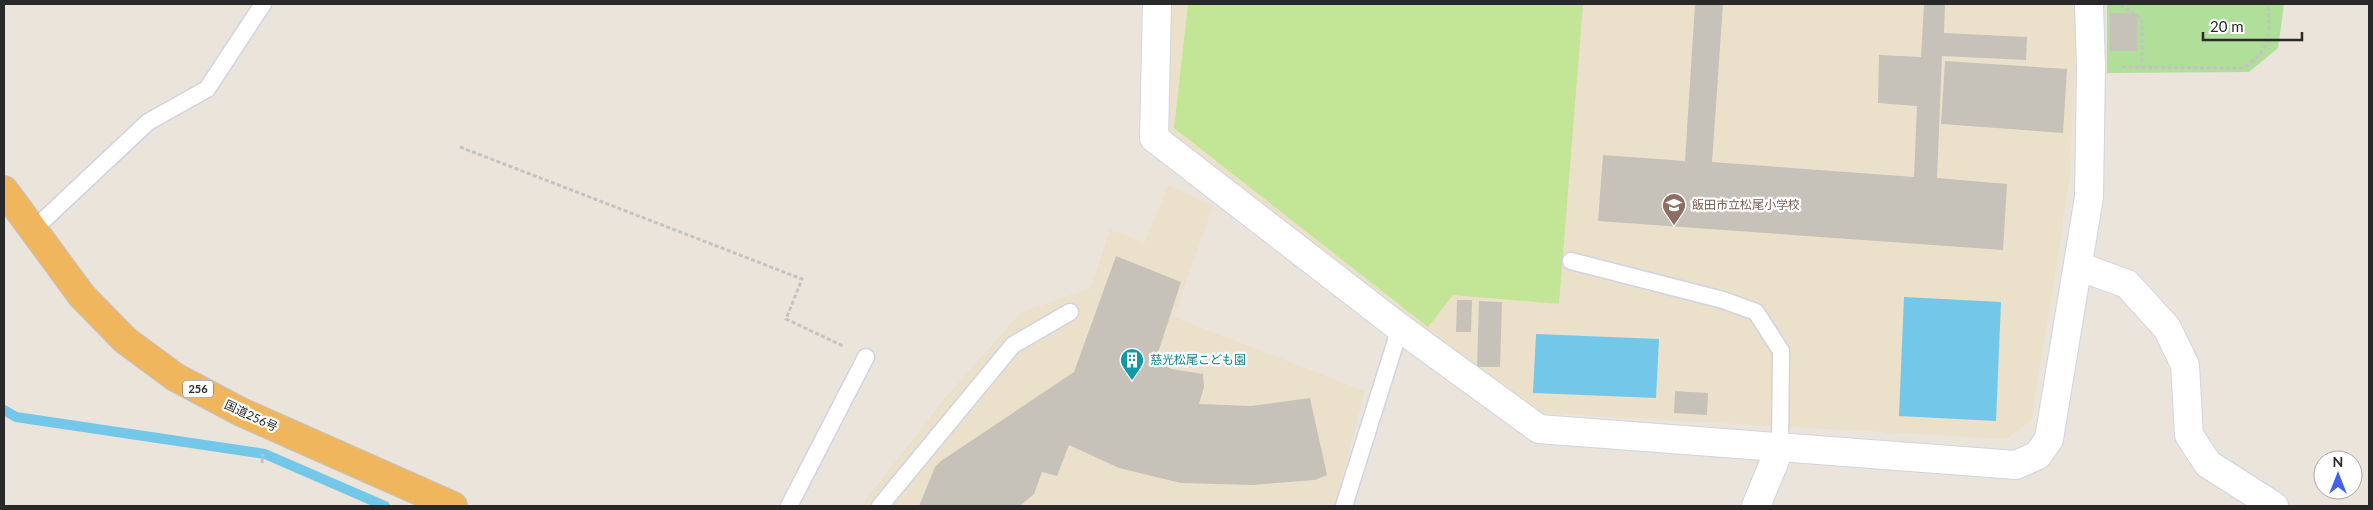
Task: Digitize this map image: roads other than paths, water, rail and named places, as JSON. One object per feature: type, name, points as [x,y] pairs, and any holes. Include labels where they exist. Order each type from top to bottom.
[{"type":"highway","name":"国道256号","points":[[4,190],[82,296],[125,340],[175,377],[241,412],[453,506]]},
{"type":"street","points":[[1157,4],[1154,138],[1400,328],[1539,429],[2016,464],[2038,455],[2049,439],[2078,266],[2089,197],[2090,4]]},
{"type":"street","points":[[2078,266],[2128,284],[2168,328],[2186,365],[2189,435],[2208,464],[2274,506]]},
{"type":"street","points":[[1756,506],[1780,448]]},
{"type":"lane","points":[[33,230],[148,122],[206,89],[262,4]]},
{"type":"lane","points":[[1571,261],[1723,300],[1756,312],[1781,351],[1780,448]]},
{"type":"lane","points":[[880,506],[1013,345],[1070,312]]},
{"type":"lane","points":[[1344,506],[1400,328]]},
{"type":"lane","points":[[789,506],[866,357]]},
{"type":"water","points":[[1904,297],[2001,302],[1996,421],[1899,416]]},
{"type":"water","points":[[1536,334],[1659,339],[1656,398],[1533,393]]},
{"type":"waterway","points":[[4,410],[16,417],[265,454],[385,506]]},
{"type":"place","name":"飯田市立松尾小学校","points":[[1674,226]]},
{"type":"place","name":"慈光松尾こども園","points":[[1132,381]]}]
